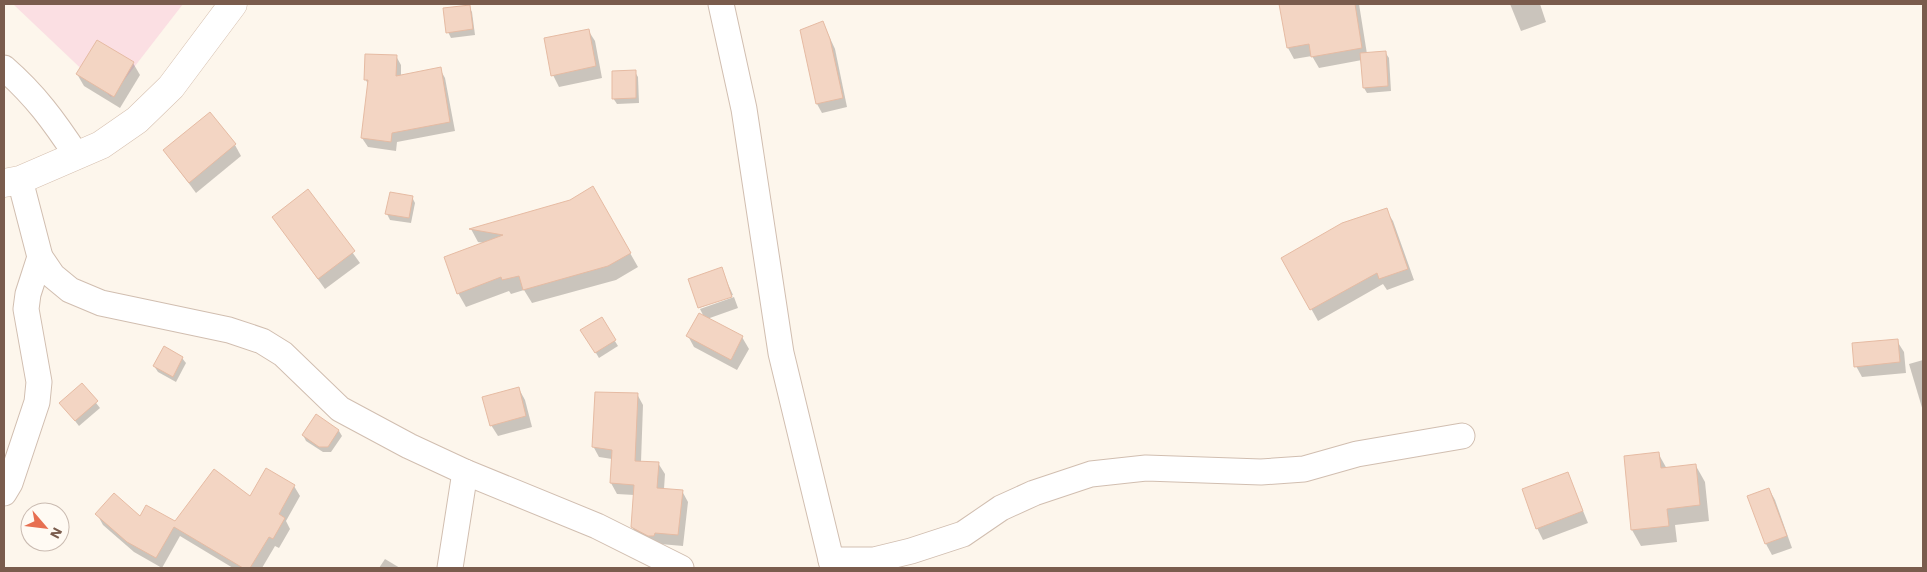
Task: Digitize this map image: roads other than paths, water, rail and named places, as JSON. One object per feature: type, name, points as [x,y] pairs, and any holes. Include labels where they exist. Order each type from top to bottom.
[{"type":"street","points":[[233,4],[171,87],[137,120],[101,145],[12,181],[40,257],[53,276],[70,290],[101,303],[230,330],[262,341],[283,354],[340,409],[409,446],[465,472],[597,526],[681,568]]},
{"type":"street","points":[[721,4],[744,109],[781,353],[832,564],[874,560],[911,551],[963,534],[1001,508],[1034,494],[1092,474],[1146,468],[1261,472],[1304,468],[1357,454],[1462,436]]},
{"type":"street","points":[[4,68],[46,109],[77,156]]},
{"type":"street","points":[[4,494],[10,483],[37,402],[39,382],[26,309],[28,294],[40,257]]},
{"type":"street","points":[[450,568],[465,472]]}]
